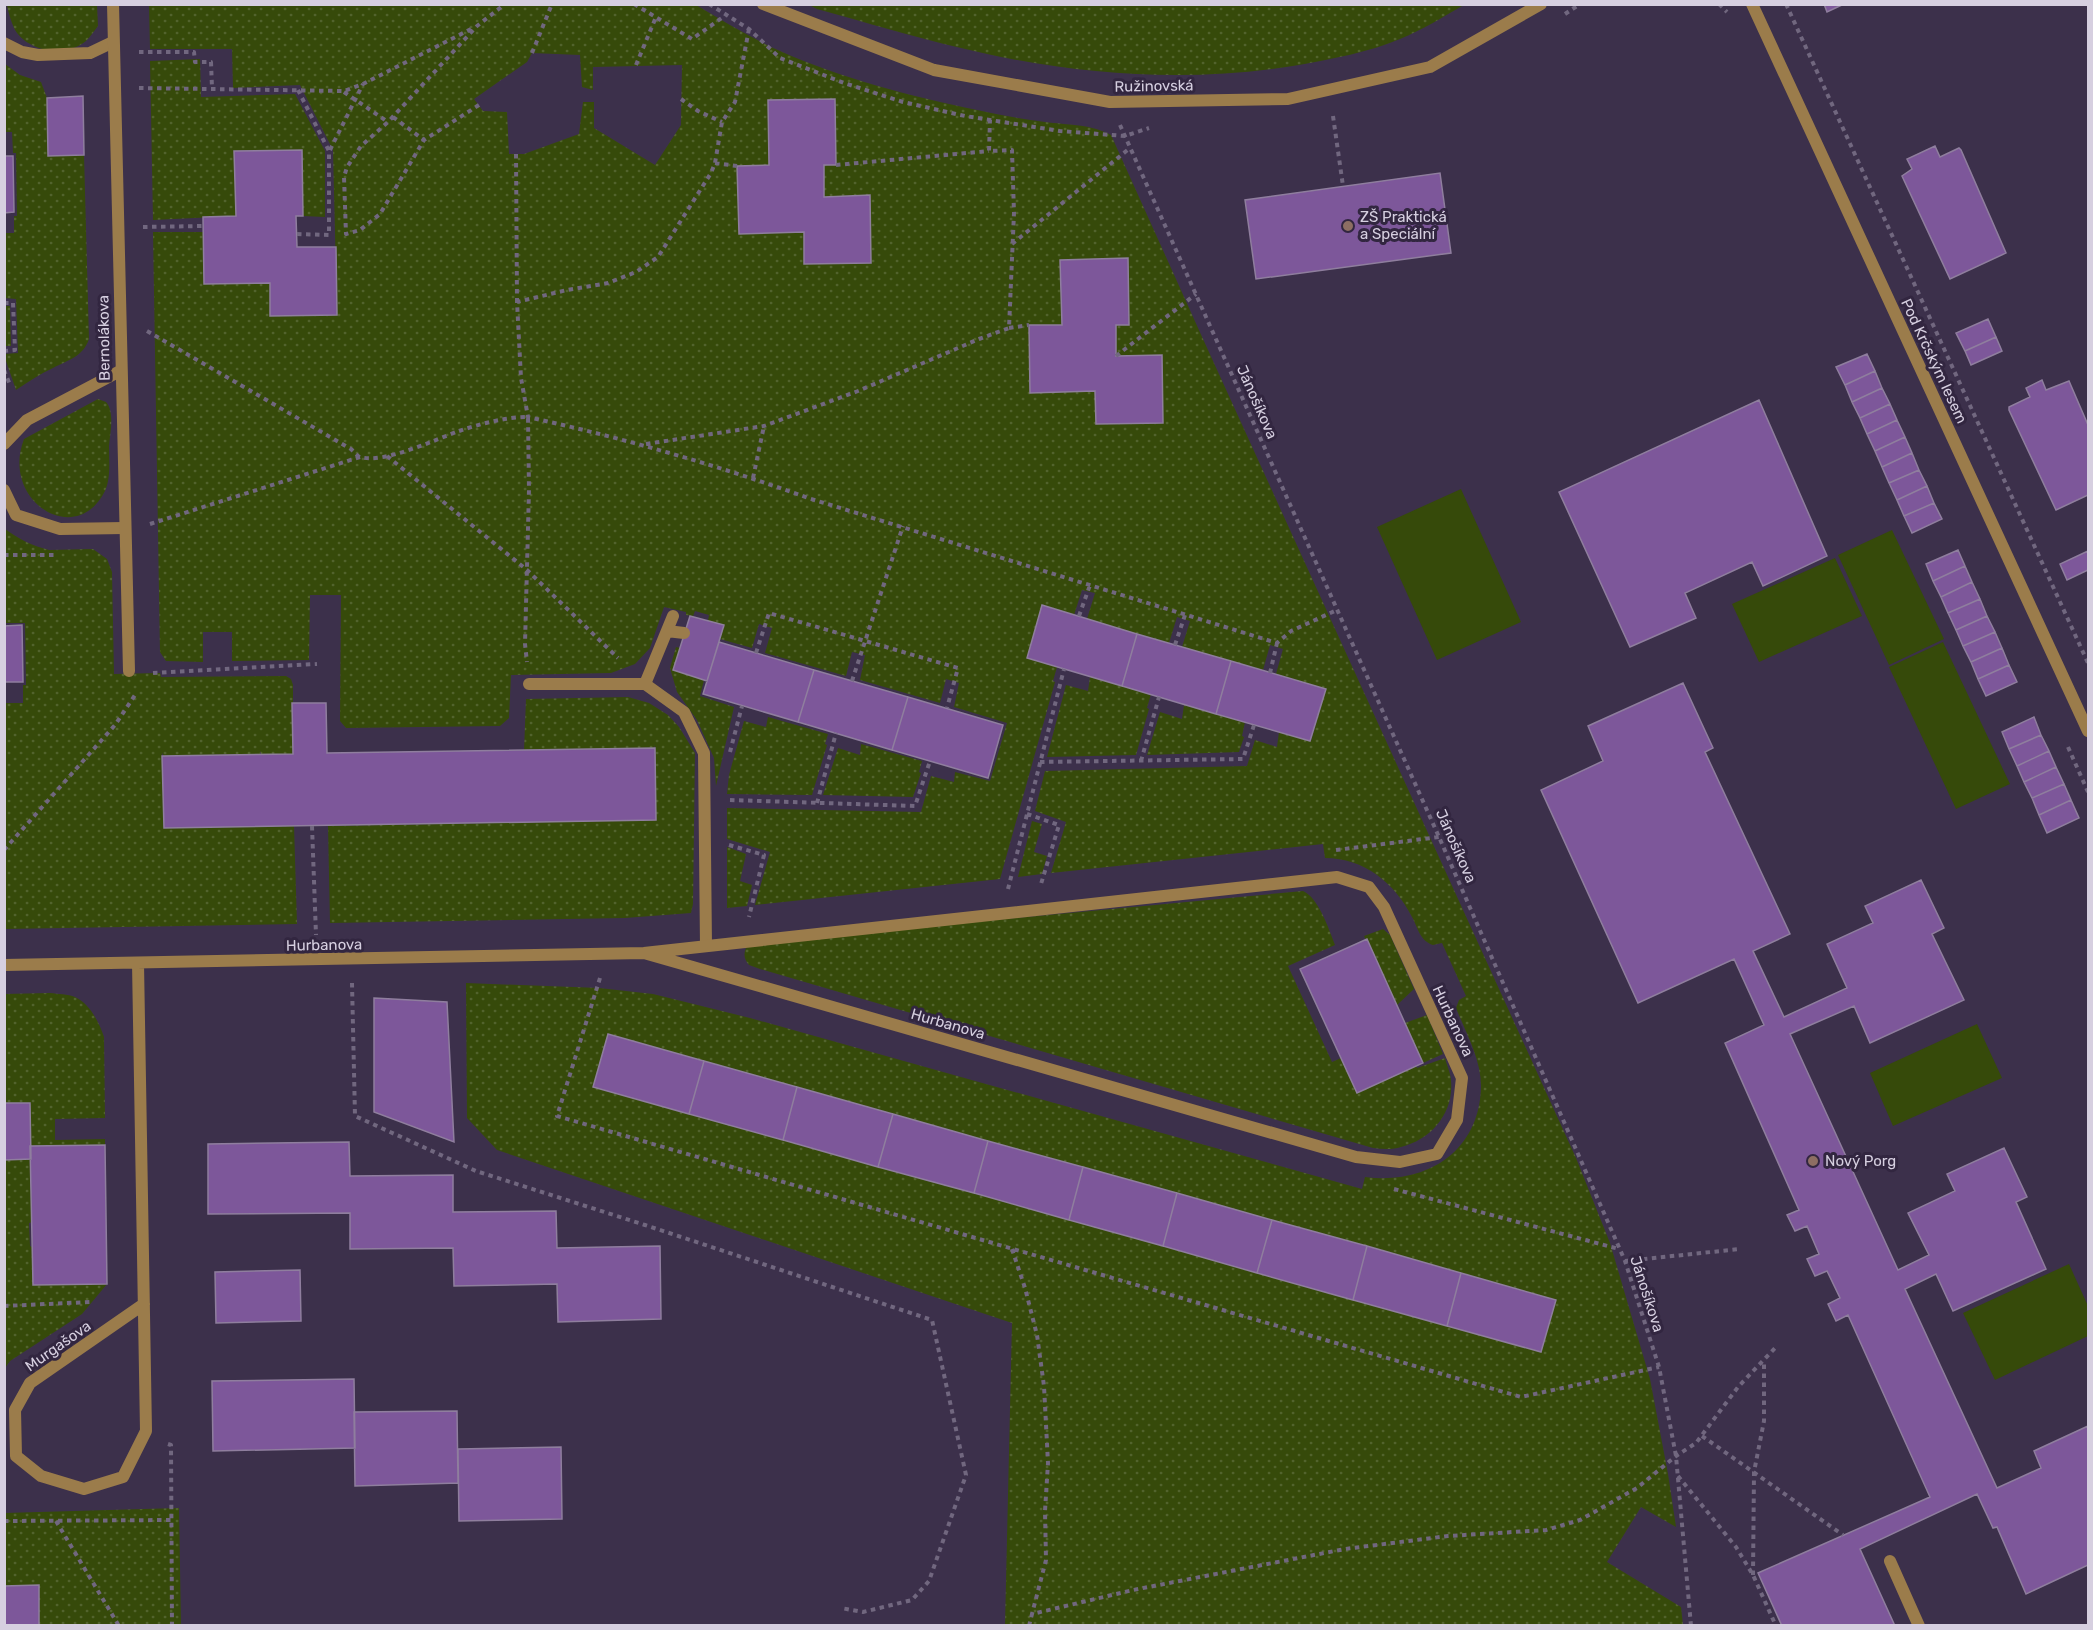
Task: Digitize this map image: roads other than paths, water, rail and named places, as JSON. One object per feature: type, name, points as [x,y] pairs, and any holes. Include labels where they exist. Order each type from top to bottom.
[{"type":"street","name":"Bernolákova","points":[[112,4],[129,671]]},
{"type":"street","name":"Ružinovská","points":[[763,4],[934,70],[1110,102],[1288,99],[1420,70],[1431,67],[1541,4]]},
{"type":"street","name":"Pod Krčským lesem","points":[[1752,4],[2088,731]]},
{"type":"street","points":[[4,43],[22,52],[38,55],[90,53],[113,42]]},
{"type":"street","points":[[4,444],[27,420],[120,371]]},
{"type":"street","points":[[4,490],[16,515],[60,529],[124,528]]},
{"type":"street","points":[[645,684],[673,616]]},
{"type":"street","points":[[667,631],[684,633]]},
{"type":"street","points":[[529,684],[645,684],[684,712],[704,753],[706,946]]},
{"type":"street","name":"Hurbanova","points":[[4,965],[644,952],[1337,877],[1369,887],[1384,907],[1462,1078],[1457,1120],[1437,1155],[1401,1162],[1356,1157],[644,952]]},
{"type":"street","name":"Murgašova","points":[[138,963],[147,1431],[123,1477],[84,1490],[41,1476],[16,1456],[15,1410],[30,1383],[144,1304]]},
{"type":"street","points":[[1890,1561],[1919,1626]]},
{"type":"place","name":"ZŠ Praktická a Speciální","points":[[1348,226]]},
{"type":"place","name":"Nový Porg","points":[[1813,1161]]}]
